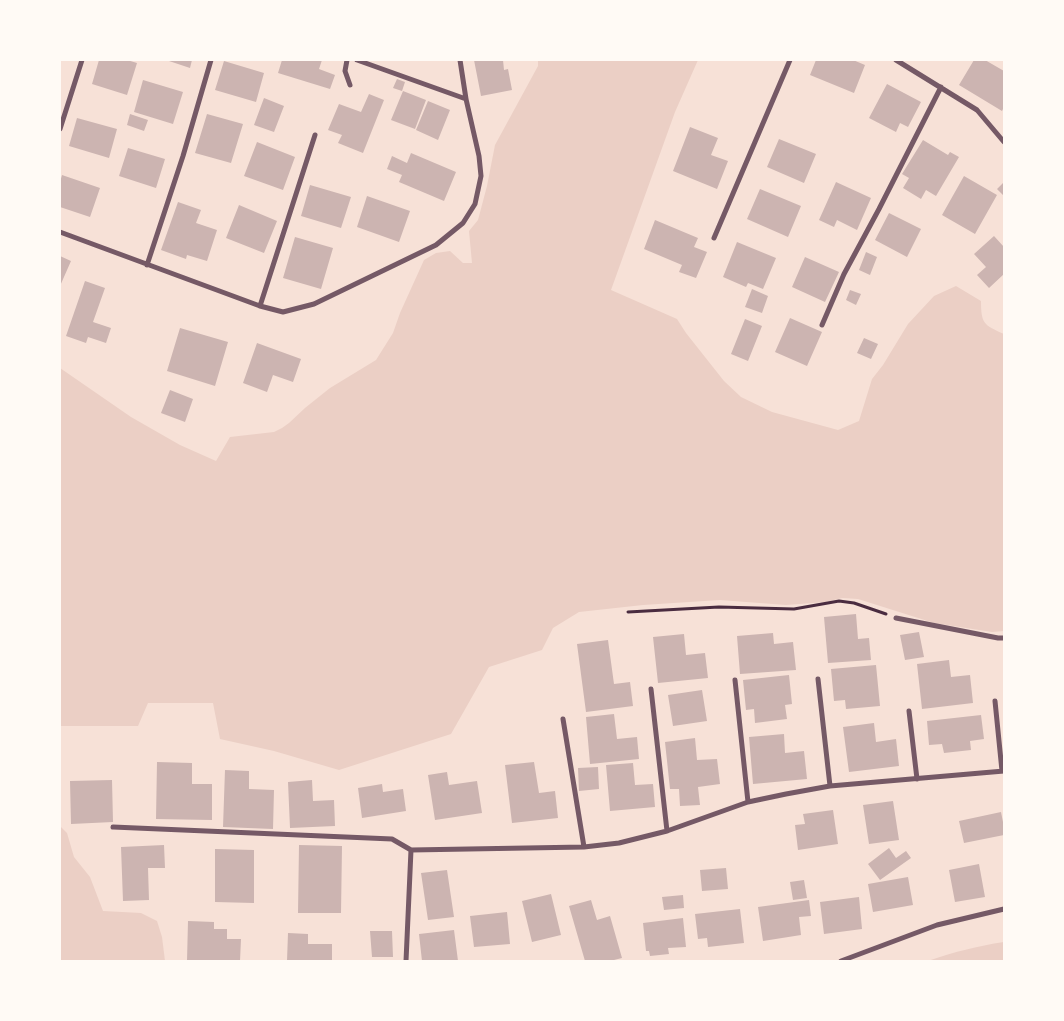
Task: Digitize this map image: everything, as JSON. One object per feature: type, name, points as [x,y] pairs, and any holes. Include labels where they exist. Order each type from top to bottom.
[{"type":"street","points":[[60,129],[82,60]]},
{"type":"street","points":[[148,265],[211,60]]},
{"type":"street","points":[[347,60],[345,71],[350,85]]},
{"type":"street","points":[[357,60],[466,99]]},
{"type":"street","points":[[60,232],[260,306],[283,312],[314,304],[436,245],[463,223],[475,204],[481,176],[479,156],[466,99],[460,60]]},
{"type":"street","points":[[714,238],[790,60]]},
{"type":"street","points":[[896,60],[977,110],[1004,142]]},
{"type":"street","points":[[822,325],[844,274],[880,209],[941,87]]},
{"type":"street","points":[[260,306],[315,135]]},
{"type":"street","points":[[896,618],[1004,638]]},
{"type":"street","points":[[818,679],[830,786]]},
{"type":"street","points":[[735,680],[748,802]]},
{"type":"street","points":[[651,689],[668,831]]},
{"type":"street","points":[[113,827],[392,839],[411,850],[584,847],[619,843],[668,831],[748,802],[786,794],[830,786],[1003,771],[995,701]]},
{"type":"street","points":[[909,711],[917,779]]},
{"type":"street","points":[[563,719],[584,847]]},
{"type":"street","points":[[406,961],[411,850]]},
{"type":"street","points":[[841,961],[937,925],[1004,910]]},
{"type":"path","points":[[628,612],[719,607],[794,609],[839,602],[854,603],[896,618]]},
{"type":"shaded area","points":[[538,60],[698,60],[675,112],[611,290],[677,319],[724,381],[741,397],[772,412],[838,430],[859,421],[872,379],[883,365],[908,324],[934,296],[956,286],[981,301],[982,315],[985,323],[1004,334],[1004,631],[992,632],[934,623],[858,599],[842,598],[826,602],[786,605],[720,600],[643,605],[579,612],[553,628],[542,650],[489,667],[451,734],[339,770],[274,751],[220,739],[213,703],[148,703],[138,726],[60,726],[60,368],[131,417],[180,445],[216,461],[230,437],[274,432],[282,428],[330,388],[376,360],[393,333],[424,260],[436,253],[450,251],[463,263],[472,263],[469,231],[478,220],[495,145],[538,66]]},
{"type":"shaded area","points":[[60,826],[67,833],[74,857],[90,877],[103,911],[141,913],[157,921],[162,937],[165,961],[60,961]]},
{"type":"shaded area","points":[[1004,942],[1004,961],[928,961],[984,945]]},
{"type":"building","points":[[99,60],[127,60],[137,63],[127,95],[92,84]]},
{"type":"building","points":[[166,60],[192,60],[190,68]]},
{"type":"building","points":[[282,60],[322,60],[319,69],[335,75],[330,89],[278,73]]},
{"type":"building","points":[[474,60],[503,60],[504,70],[508,69],[512,90],[481,96]]},
{"type":"building","points":[[816,60],[853,60],[865,65],[854,93],[810,75]]},
{"type":"building","points":[[974,60],[985,60],[1004,71],[1004,107],[1002,111],[959,85]]},
{"type":"building","points":[[224,61],[264,73],[256,102],[215,90]]},
{"type":"building","points":[[397,79],[405,82],[402,91],[393,88]]},
{"type":"building","points":[[143,80],[183,92],[173,124],[134,112]]},
{"type":"building","points":[[887,84],[921,102],[908,127],[900,123],[896,132],[869,118]]},
{"type":"building","points":[[403,91],[426,100],[415,129],[391,120]]},
{"type":"building","points":[[369,94],[384,100],[363,153],[338,143],[342,135],[328,130],[339,104],[361,112]]},
{"type":"building","points":[[264,98],[284,106],[274,132],[254,125]]},
{"type":"building","points":[[428,101],[450,110],[438,140],[416,130]]},
{"type":"building","points":[[130,114],[148,120],[144,131],[127,125]]},
{"type":"building","points":[[207,114],[243,124],[231,163],[195,153]]},
{"type":"building","points":[[77,118],[117,129],[109,158],[69,146]]},
{"type":"building","points":[[690,127],[718,138],[711,155],[728,161],[717,189],[673,171]]},
{"type":"building","points":[[779,139],[816,154],[804,183],[767,167]]},
{"type":"building","points":[[923,140],[948,155],[950,152],[959,157],[936,196],[926,190],[921,199],[903,188],[909,178],[902,174]]},
{"type":"building","points":[[257,142],[295,157],[283,190],[244,176]]},
{"type":"building","points":[[128,148],[165,159],[156,188],[119,176]]},
{"type":"building","points":[[411,153],[456,172],[444,201],[399,182],[402,175],[387,169],[392,156],[407,163]]},
{"type":"building","points":[[62,175],[100,188],[90,217],[60,207],[60,182]]},
{"type":"building","points":[[964,176],[997,195],[975,234],[942,215]]},
{"type":"building","points":[[836,182],[871,198],[857,230],[837,220],[834,227],[819,220]]},
{"type":"building","points":[[1004,182],[1004,196],[997,189]]},
{"type":"building","points":[[310,185],[351,197],[341,228],[301,216]]},
{"type":"building","points":[[760,189],[801,206],[788,237],[747,219]]},
{"type":"building","points":[[367,196],[410,211],[399,242],[357,227]]},
{"type":"building","points":[[178,202],[201,210],[196,223],[217,230],[207,261],[187,255],[186,259],[161,250]]},
{"type":"building","points":[[239,205],[277,221],[264,253],[226,238]]},
{"type":"building","points":[[889,213],[921,229],[907,257],[875,240]]},
{"type":"building","points":[[655,220],[698,238],[694,247],[707,252],[696,278],[679,272],[682,265],[644,249]]},
{"type":"building","points":[[994,236],[1004,247],[1004,274],[989,288],[977,275],[986,267],[974,254]]},
{"type":"building","points":[[295,237],[333,248],[321,289],[283,278]]},
{"type":"building","points":[[737,242],[776,258],[763,289],[748,283],[746,287],[723,277]]},
{"type":"building","points":[[866,252],[877,257],[870,275],[859,270]]},
{"type":"building","points":[[60,256],[71,261],[60,286]]},
{"type":"building","points":[[805,257],[839,272],[825,302],[792,287]]},
{"type":"building","points":[[85,281],[105,288],[93,322],[111,328],[106,343],[88,337],[86,343],[66,336]]},
{"type":"building","points":[[752,289],[768,296],[762,313],[745,307]]},
{"type":"building","points":[[850,290],[861,294],[856,305],[846,300]]},
{"type":"building","points":[[790,318],[822,332],[807,366],[775,352]]},
{"type":"building","points":[[745,319],[762,326],[748,361],[731,354]]},
{"type":"building","points":[[180,328],[228,342],[215,386],[167,371]]},
{"type":"building","points":[[864,338],[878,344],[871,359],[857,353]]},
{"type":"building","points":[[257,343],[301,359],[293,382],[273,375],[267,392],[243,383]]},
{"type":"building","points":[[170,390],[193,399],[185,422],[161,413]]},
{"type":"building","points":[[856,614],[858,639],[869,638],[871,660],[828,663],[824,617]]},
{"type":"building","points":[[919,632],[924,657],[905,660],[900,635]]},
{"type":"building","points":[[773,633],[774,644],[793,642],[796,670],[740,674],[737,636]]},
{"type":"building","points":[[684,634],[686,655],[705,653],[708,678],[658,683],[653,637]]},
{"type":"building","points":[[608,640],[614,684],[630,682],[633,706],[586,712],[577,644]]},
{"type":"building","points":[[949,660],[951,677],[970,675],[973,703],[922,709],[917,664]]},
{"type":"building","points":[[876,665],[880,706],[846,709],[845,700],[834,701],[831,669]]},
{"type":"building","points":[[789,675],[792,704],[785,705],[787,719],[755,723],[754,709],[746,710],[743,680]]},
{"type":"building","points":[[702,690],[707,721],[673,726],[668,695]]},
{"type":"building","points":[[614,714],[617,739],[637,737],[639,759],[590,764],[586,717]]},
{"type":"building","points":[[981,715],[984,739],[970,741],[971,750],[944,753],[942,744],[929,745],[927,721]]},
{"type":"building","points":[[874,723],[876,742],[896,739],[899,766],[849,772],[843,727]]},
{"type":"building","points":[[784,734],[785,753],[804,751],[807,779],[753,784],[749,737]]},
{"type":"building","points":[[695,738],[697,760],[717,759],[720,784],[698,787],[700,805],[680,806],[679,789],[670,789],[665,742]]},
{"type":"building","points":[[157,762],[192,763],[192,784],[212,784],[212,820],[156,819]]},
{"type":"building","points":[[534,762],[539,793],[555,791],[558,818],[512,823],[505,765]]},
{"type":"building","points":[[633,763],[635,785],[653,784],[655,807],[610,811],[606,765]]},
{"type":"building","points":[[598,767],[599,789],[579,791],[578,768]]},
{"type":"building","points":[[225,770],[249,771],[249,789],[274,790],[273,829],[223,827]]},
{"type":"building","points":[[447,772],[449,785],[477,781],[482,813],[435,820],[428,775]]},
{"type":"building","points":[[112,780],[113,822],[71,824],[70,781]]},
{"type":"building","points":[[312,780],[313,801],[334,800],[335,826],[290,828],[288,782]]},
{"type":"building","points":[[382,784],[383,792],[403,789],[406,811],[362,818],[358,788]]},
{"type":"building","points":[[893,801],[899,840],[869,844],[863,805]]},
{"type":"building","points":[[833,810],[838,844],[798,850],[795,825],[805,824],[803,814]]},
{"type":"building","points":[[1001,812],[1004,835],[964,843],[959,821]]},
{"type":"building","points":[[164,845],[165,868],[148,868],[149,900],[123,901],[121,847]]},
{"type":"building","points":[[299,845],[342,846],[341,913],[298,913]]},
{"type":"building","points":[[889,848],[896,858],[906,851],[911,858],[880,880],[868,864]]},
{"type":"building","points":[[215,849],[254,850],[254,903],[215,902]]},
{"type":"building","points":[[979,864],[985,897],[955,902],[949,870]]},
{"type":"building","points":[[726,868],[728,889],[702,891],[700,870]]},
{"type":"building","points":[[447,870],[454,917],[428,920],[421,873]]},
{"type":"building","points":[[908,877],[913,905],[873,912],[868,884]]},
{"type":"building","points":[[804,880],[807,898],[793,900],[790,882]]},
{"type":"building","points":[[551,894],[561,935],[532,942],[522,901]]},
{"type":"building","points":[[683,895],[684,908],[664,910],[662,897]]},
{"type":"building","points":[[859,897],[862,929],[824,934],[820,902]]},
{"type":"building","points":[[591,900],[597,920],[610,916],[622,958],[610,961],[585,961],[569,906]]},
{"type":"building","points":[[809,900],[811,916],[799,917],[801,935],[763,941],[758,907]]},
{"type":"building","points":[[740,909],[744,943],[708,947],[707,938],[698,939],[695,914]]},
{"type":"building","points":[[507,912],[510,944],[474,947],[470,916]]},
{"type":"building","points":[[683,918],[686,947],[668,948],[669,954],[650,956],[649,951],[646,951],[643,923]]},
{"type":"building","points":[[188,921],[214,922],[214,929],[227,929],[227,939],[241,939],[240,961],[187,961]]},
{"type":"building","points":[[454,930],[458,961],[422,961],[419,934]]},
{"type":"building","points":[[370,931],[392,931],[393,957],[372,957]]},
{"type":"building","points":[[288,933],[308,934],[308,944],[332,944],[332,961],[287,961]]}]
